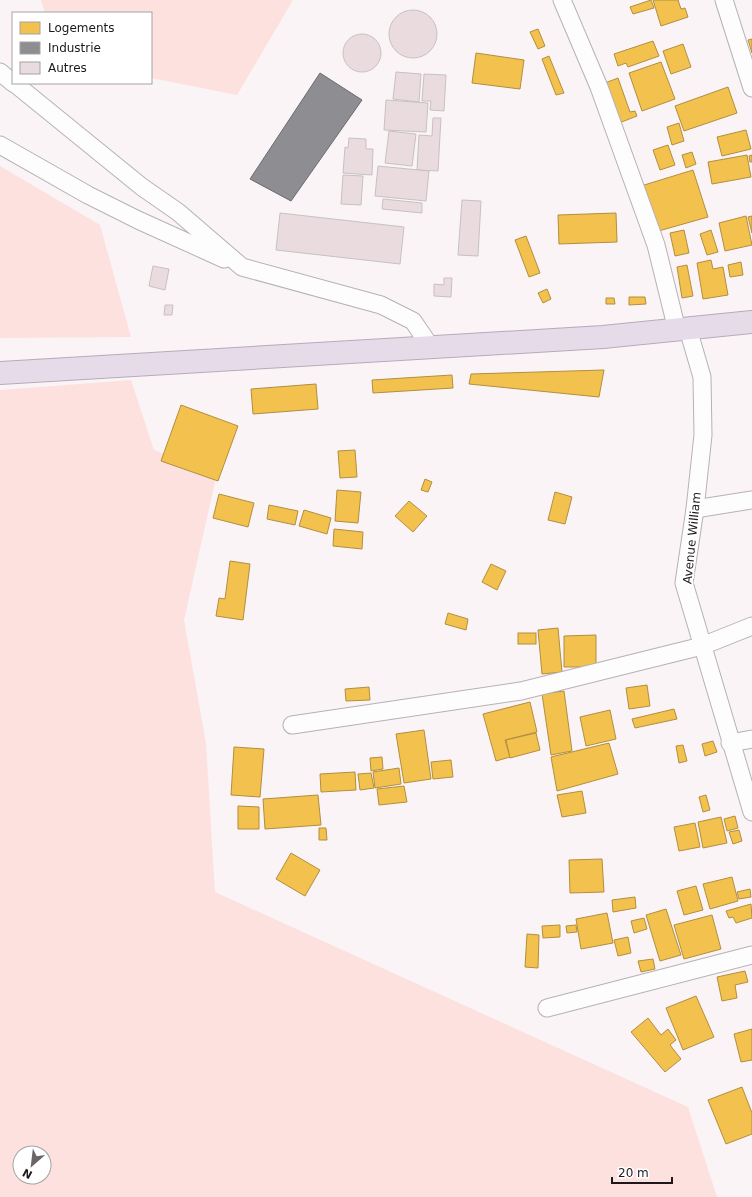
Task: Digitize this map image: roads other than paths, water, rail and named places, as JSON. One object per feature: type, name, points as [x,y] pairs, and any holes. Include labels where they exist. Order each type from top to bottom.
[{"type":"highway","points":[[0,373],[430,346],[603,337],[752,322]]},
{"type":"street","name":"Avenue William","points":[[562,0],[599,87],[656,246],[682,330],[702,376],[702,435],[695,509],[684,584],[752,812]]},
{"type":"street","points":[[724,0],[751,79]]},
{"type":"street","points":[[0,72],[12,82]]},
{"type":"street","points":[[14,84],[142,187],[178,212],[242,267]]},
{"type":"street","points":[[0,145],[101,201],[242,267],[381,305],[412,321],[430,346]]},
{"type":"street","points":[[695,509],[752,500]]},
{"type":"street","points":[[292,725],[520,691],[702,646],[752,626]]},
{"type":"street","points":[[730,742],[752,739]]},
{"type":"street","points":[[547,1008],[752,955]]}]
